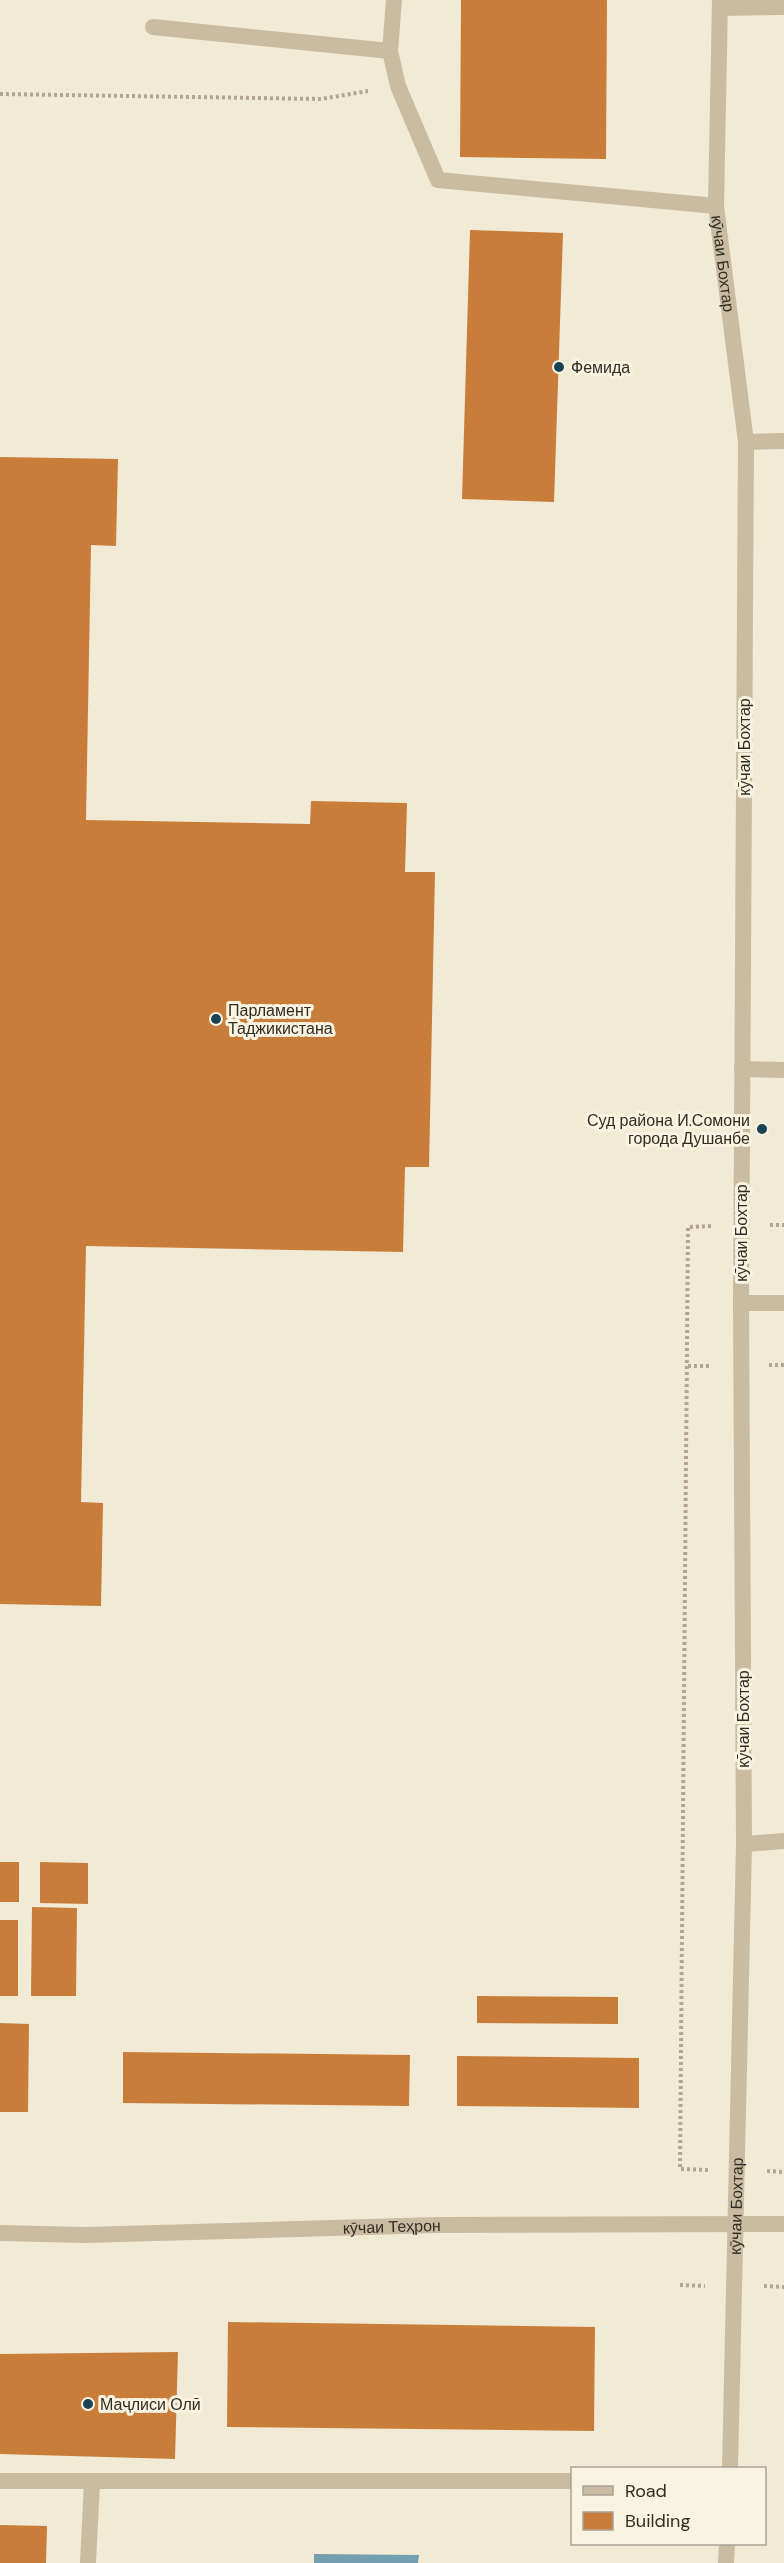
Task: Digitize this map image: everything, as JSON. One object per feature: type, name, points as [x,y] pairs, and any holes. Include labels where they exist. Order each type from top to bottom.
[{"type":"street","points":[[394,0],[390,51],[398,86],[438,180],[716,206]]},
{"type":"street","points":[[720,4],[784,7]]},
{"type":"street","name":"кӯчаи Бохтар","points":[[720,4],[716,206],[746,442],[741,1303],[744,1844],[730,2467]]},
{"type":"street","points":[[153,27],[390,51]]},
{"type":"street","points":[[746,442],[784,441]]},
{"type":"street","points":[[742,1069],[784,1070]]},
{"type":"street","points":[[741,1303],[784,1303]]},
{"type":"street","points":[[744,1844],[784,1841]]},
{"type":"street","name":"кӯчаи Теҳрон","points":[[0,2233],[85,2235],[437,2225],[784,2224]]},
{"type":"street","points":[[0,2481],[571,2481]]},
{"type":"street","points":[[88,2563],[92,2482]]},
{"type":"street","points":[[726,2563],[727,2545]]},
{"type":"path","points":[[0,94],[321,99],[398,86]]},
{"type":"path","points":[[680,2169],[688,1227]]},
{"type":"water","points":[[314,2554],[419,2555],[418,2563],[314,2563]]},
{"type":"building","points":[[461,0],[607,0],[606,159],[460,157]]},
{"type":"building","points":[[470,230],[563,233],[554,502],[462,499]]},
{"type":"building","name":"Парламент Таджикистана","points":[[0,457],[118,459],[116,546],[91,545],[86,820],[310,824],[311,801],[407,803],[405,872],[435,872],[429,1167],[405,1167],[403,1252],[86,1246],[81,1502],[103,1503],[101,1606],[0,1604]]},
{"type":"building","points":[[0,1862],[19,1862],[19,1902],[0,1902]]},
{"type":"building","points":[[40,1862],[88,1863],[88,1904],[40,1903]]},
{"type":"building","points":[[32,1907],[77,1908],[76,1996],[31,1996]]},
{"type":"building","points":[[0,1920],[18,1920],[18,1996],[0,1996]]},
{"type":"building","points":[[477,1996],[618,1997],[618,2024],[477,2023]]},
{"type":"building","points":[[0,2023],[29,2024],[28,2112],[0,2112]]},
{"type":"building","points":[[123,2052],[410,2055],[409,2106],[123,2103]]},
{"type":"building","points":[[457,2056],[639,2058],[639,2108],[457,2106]]},
{"type":"building","points":[[228,2322],[595,2327],[594,2431],[227,2427]]},
{"type":"building","name":"Маҷлиси Олӣ","points":[[178,2352],[175,2459],[0,2454],[0,2354]]},
{"type":"building","points":[[0,2525],[47,2526],[46,2563],[0,2563]]},
{"type":"place","name":"Фемида","points":[[559,367]]},
{"type":"place","name":"Парламент Таджикистана","points":[[216,1019]]},
{"type":"place","name":"Суд района И.Сомони города Душанбе","points":[[762,1129]]},
{"type":"place","name":"Маҷлиси Олӣ","points":[[88,2404]]}]
